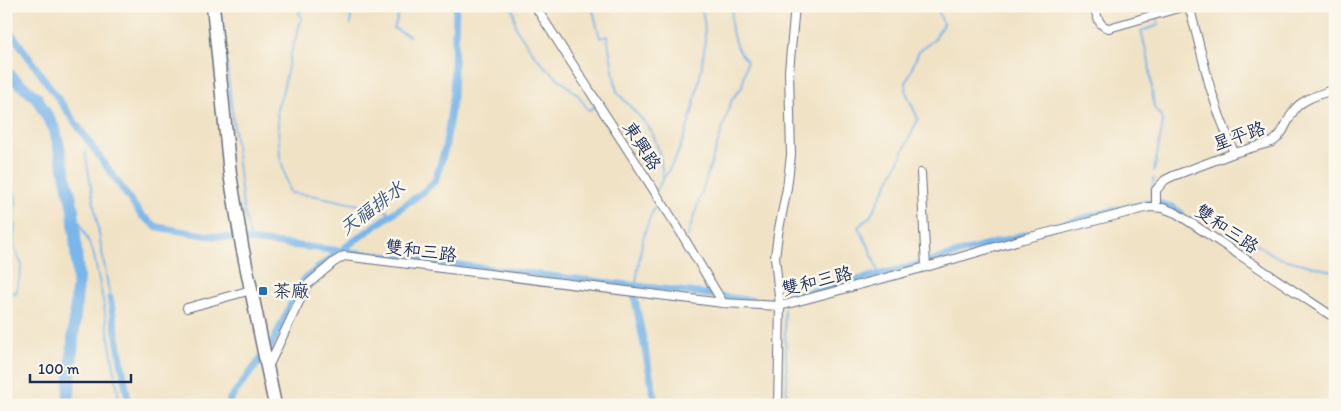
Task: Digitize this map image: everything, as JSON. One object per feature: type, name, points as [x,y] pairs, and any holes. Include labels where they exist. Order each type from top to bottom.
[{"type":"main road","points":[[213,6],[230,174],[251,290],[275,405]]},
{"type":"street","name":"東興路","points":[[535,6],[675,223],[720,297]]},
{"type":"street","points":[[778,405],[780,301],[775,257],[791,155],[789,71],[795,6]]},
{"type":"street","points":[[1094,6],[1100,23],[1105,28],[1185,6],[1190,13],[1210,87],[1234,153]]},
{"type":"street","name":"星平路","points":[[1156,204],[1156,190],[1165,180],[1234,153],[1267,144],[1277,139],[1299,105],[1335,89]]},
{"type":"street","points":[[921,173],[926,262]]},
{"type":"street","name":"雙和三路","points":[[265,357],[307,285],[344,256],[720,297],[780,301],[1156,204],[1176,213],[1335,318]]},
{"type":"street","points":[[187,308],[251,290]]},
{"type":"waterway","points":[[220,6],[243,207],[251,240]]},
{"type":"waterway","points":[[303,6],[299,13],[302,18],[277,108],[280,157],[290,193],[316,196],[387,211],[391,215]]},
{"type":"waterway","points":[[350,6],[351,24]]},
{"type":"waterway","points":[[401,6],[394,29],[410,36]]},
{"type":"waterway","name":"天福排水","points":[[229,405],[230,399],[271,346],[302,281],[340,251],[423,192],[435,181],[445,149],[453,97],[456,6]]},
{"type":"waterway","points":[[518,6],[513,8],[516,28],[532,52],[546,68],[578,95],[589,111],[595,106],[657,203],[645,232],[640,252],[636,284]]},
{"type":"waterway","points":[[592,6],[600,38],[607,36],[617,92],[648,126],[658,150],[663,177]]},
{"type":"waterway","points":[[657,189],[677,154],[685,136],[693,109],[705,38],[701,6]]},
{"type":"waterway","points":[[687,238],[732,99],[742,87],[747,61],[738,50],[733,35],[731,20],[734,6]]},
{"type":"waterway","points":[[879,274],[869,247],[858,227],[870,217],[918,119],[906,92],[906,83],[919,51],[935,39],[943,24],[937,6]]},
{"type":"waterway","points":[[1154,171],[1163,123],[1161,116],[1154,108],[1149,62],[1141,31],[1159,25],[1156,16]]},
{"type":"waterway","points":[[6,29],[15,38],[141,215],[157,227],[233,238]]},
{"type":"waterway","points":[[6,72],[37,98],[55,130],[73,208],[78,277],[68,405]]},
{"type":"waterway","points":[[85,152],[110,298]]},
{"type":"waterway","points":[[6,177],[15,192],[13,244],[22,265],[16,294],[6,289]]},
{"type":"waterway","points":[[1151,196],[1154,178]]},
{"type":"waterway","points":[[930,261],[1106,212],[1150,203]]},
{"type":"waterway","points":[[1158,203],[1172,207],[1181,213]]},
{"type":"waterway","points":[[73,208],[93,251],[120,405]]},
{"type":"waterway","points":[[249,240],[491,269]]},
{"type":"waterway","points":[[1237,250],[1251,244],[1258,245],[1279,258],[1335,271]]},
{"type":"waterway","points":[[784,299],[925,263]]},
{"type":"waterway","points":[[497,270],[715,295]]},
{"type":"waterway","points":[[634,294],[656,405]]},
{"type":"waterway","points":[[723,297],[774,302]]},
{"type":"waterway","points":[[110,298],[129,405]]},
{"type":"waterway","points":[[784,309],[787,380],[786,405]]},
{"type":"place","name":"茶廠","points":[[263,291]]}]
